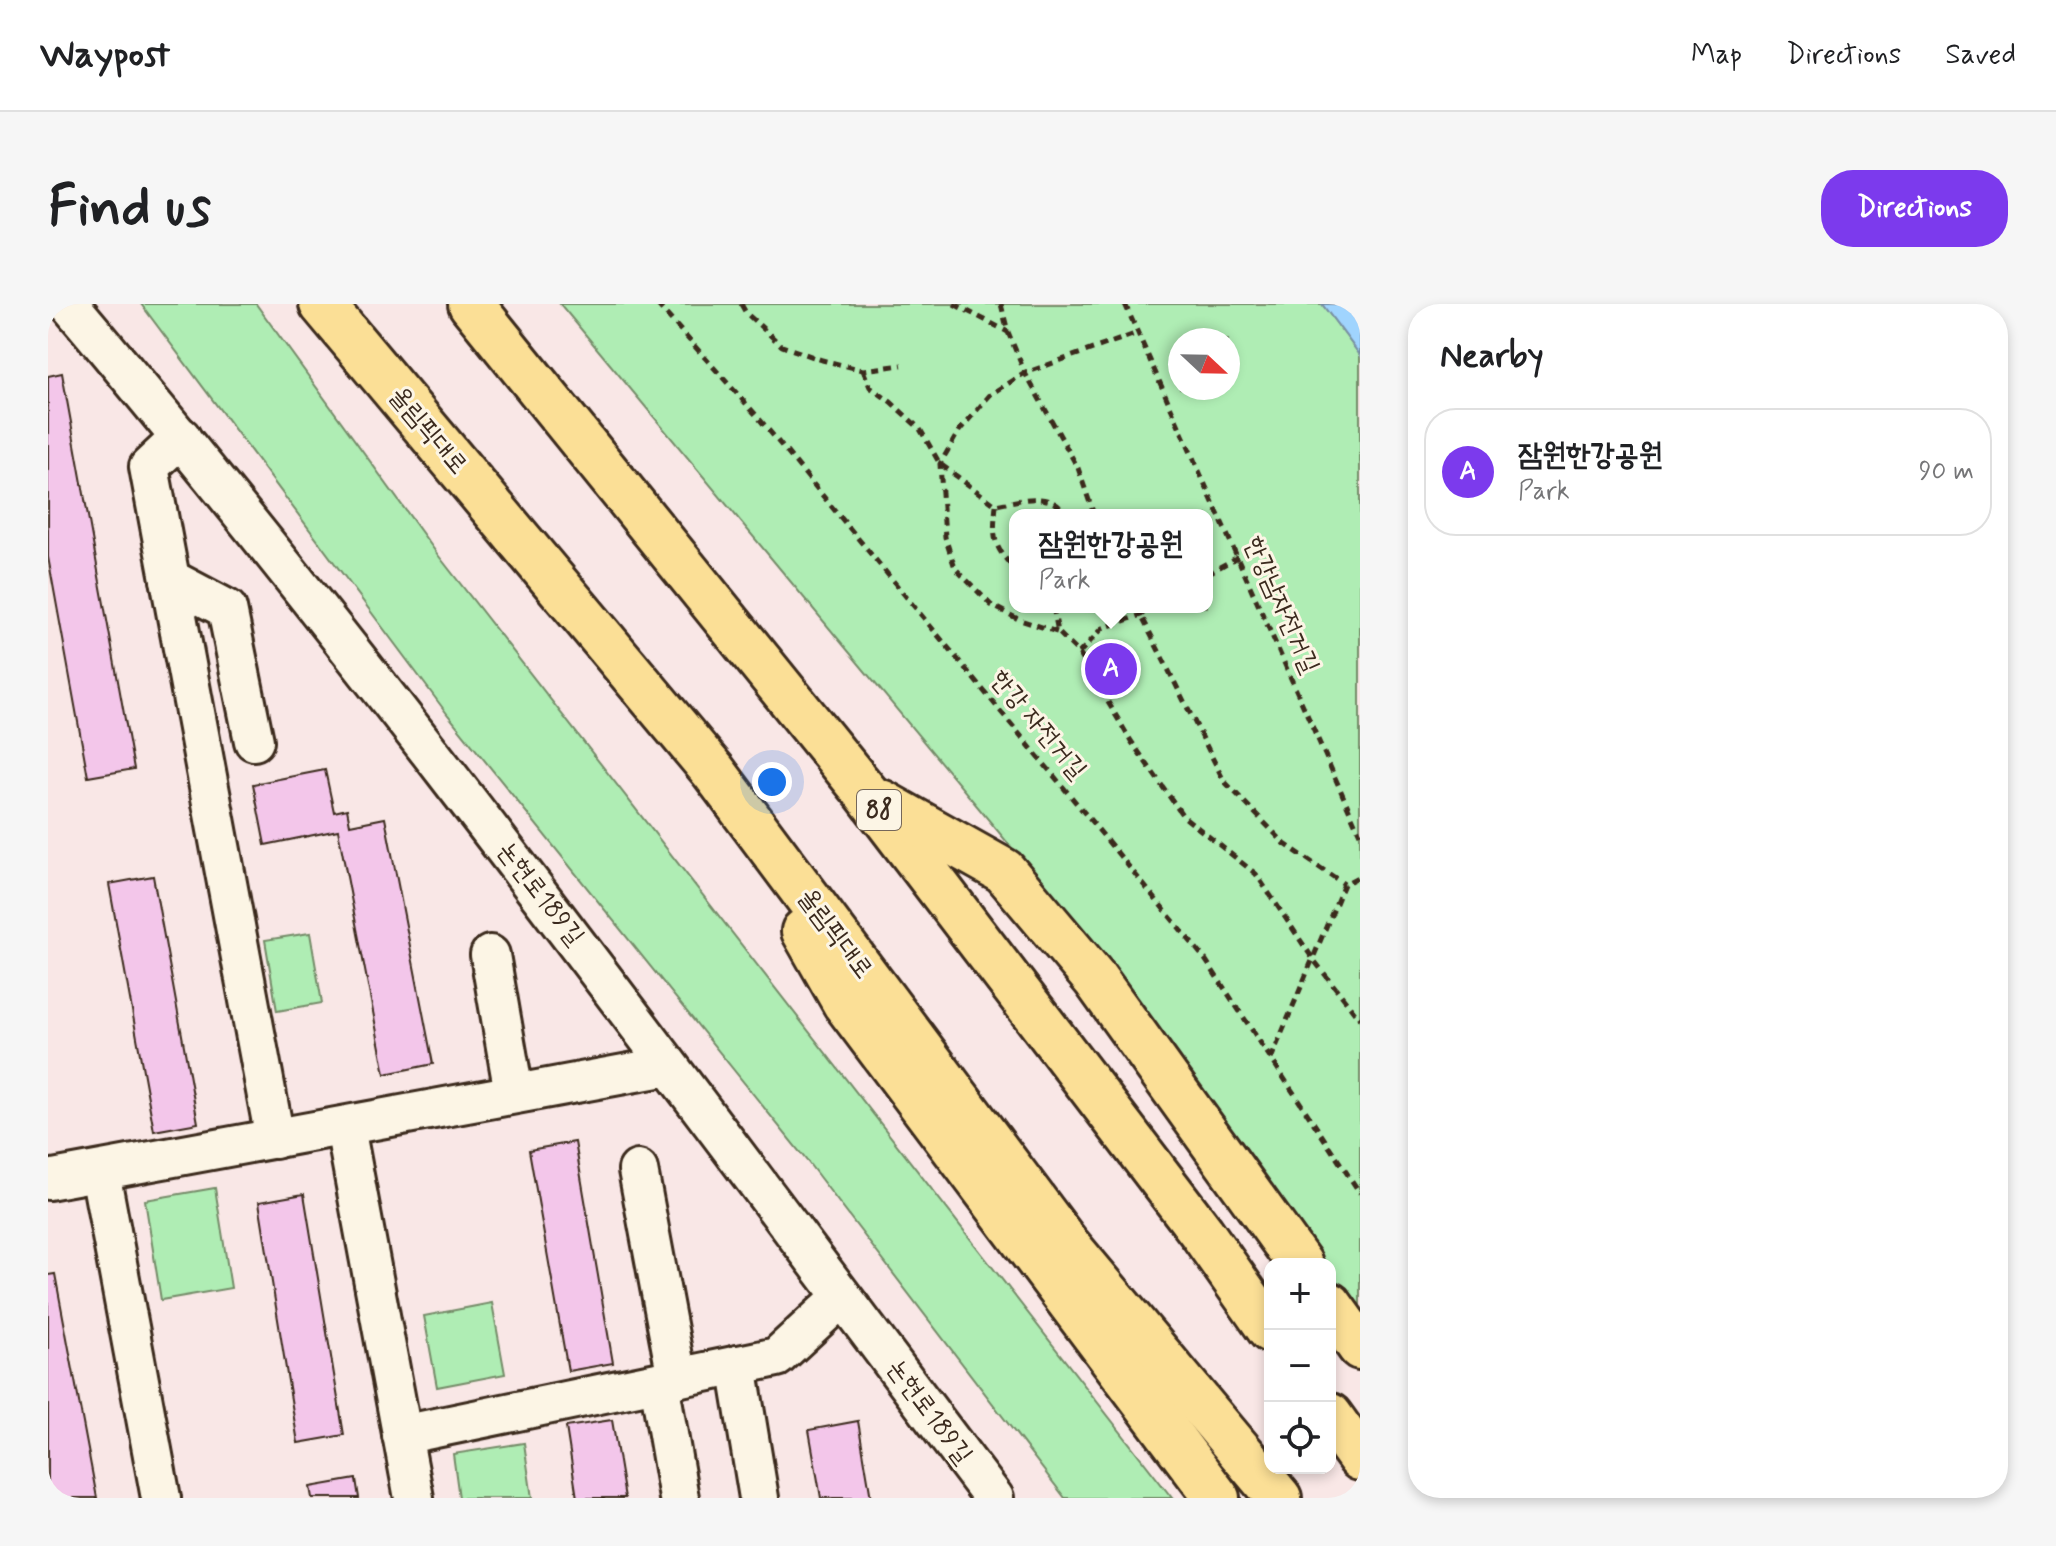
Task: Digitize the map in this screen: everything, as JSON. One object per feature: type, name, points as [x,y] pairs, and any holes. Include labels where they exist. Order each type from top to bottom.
[{"type":"highway","name":"올림픽대로","points":[[322,304],[714,772],[1065,1242],[1279,1498]]},
{"type":"highway","name":"88","points":[[471,304],[867,794],[1202,1233],[1264,1321]]},
{"type":"highway","points":[[714,772],[845,1003],[1217,1498]]},
{"type":"highway","points":[[867,794],[1004,871],[1095,979],[1296,1258]]},
{"type":"highway","points":[[1336,1313],[1360,1347]]},
{"type":"highway","points":[[1336,1424],[1360,1458]]},
{"type":"street","name":"논현로189길","points":[[69,304],[181,437],[552,909],[994,1498]]},
{"type":"street","points":[[181,437],[149,467],[275,1139]]},
{"type":"street","points":[[170,579],[227,609],[254,741]]},
{"type":"street","points":[[490,955],[514,1093]]},
{"type":"street","points":[[48,1180],[668,1066]]},
{"type":"street","points":[[345,1127],[414,1498]]},
{"type":"street","points":[[638,1170],[668,1380],[679,1498]]},
{"type":"street","points":[[100,1172],[161,1498]]},
{"type":"street","points":[[402,1435],[777,1357],[842,1297]]},
{"type":"street","points":[[737,1365],[759,1498]]},
{"type":"path","name":"한강 자전거길","points":[[657,304],[757,416],[1205,959],[1360,1193]]},
{"type":"path","points":[[741,304],[746,313],[782,346],[863,370],[902,365]]},
{"type":"path","points":[[954,304],[1008,332]]},
{"type":"path","points":[[1001,304],[1008,332],[1025,373],[1078,468],[1092,509]]},
{"type":"path","name":"한강남자전거길","points":[[1125,304],[1360,834]]},
{"type":"path","points":[[1138,333],[1025,373],[990,395],[959,431],[940,464],[945,537],[955,568],[991,605],[1020,620],[1058,632],[1079,653],[1131,741],[1183,816],[1256,874],[1313,959],[1360,1019]]},
{"type":"path","points":[[863,370],[870,387],[920,429],[940,464],[996,505],[1041,497],[1062,509]]},
{"type":"path","points":[[996,505],[994,527],[997,551],[1009,563]]},
{"type":"path","points":[[1213,571],[1238,557]]},
{"type":"path","points":[[1054,613],[1058,632]]},
{"type":"path","points":[[1079,653],[1103,628],[1144,613]]},
{"type":"path","points":[[1141,615],[1224,781],[1285,844],[1344,884]]},
{"type":"path","points":[[1271,1059],[1344,884],[1360,876]]},
{"type":"green space","points":[[141,304],[256,304],[438,555],[1172,1498],[1065,1498],[807,1161],[448,715]]},
{"type":"green space","points":[[560,304],[1322,304],[1360,355],[1360,1320],[1336,1285],[1336,1258],[1318,1258],[1090,942]]},
{"type":"green space","points":[[310,933],[322,1003],[277,1011],[265,940]]},
{"type":"green space","points":[[215,1188],[231,1288],[161,1300],[145,1200]]},
{"type":"green space","points":[[492,1303],[505,1374],[437,1387],[424,1316]]},
{"type":"green space","points":[[524,1443],[532,1498],[459,1498],[453,1454]]},
{"type":"water","points":[[1322,304],[1360,304],[1360,355]]},
{"type":"building","points":[[62,373],[134,769],[88,777],[48,557],[48,376]]},
{"type":"building","points":[[325,770],[334,812],[347,809],[350,825],[385,818],[433,1064],[385,1074],[338,830],[265,845],[253,784]]},
{"type":"building","points":[[153,876],[198,1123],[154,1131],[109,884]]},
{"type":"building","points":[[575,1142],[613,1363],[568,1371],[529,1150]]},
{"type":"building","points":[[304,1194],[344,1435],[298,1443],[259,1202]]},
{"type":"building","points":[[55,1274],[97,1498],[50,1498],[48,1488],[48,1275]]},
{"type":"building","points":[[612,1420],[625,1498],[577,1498],[566,1427]]},
{"type":"building","points":[[858,1421],[871,1498],[821,1498],[809,1430]]},
{"type":"building","points":[[356,1479],[359,1498],[312,1498],[310,1487]]},
{"type":"place","name":"잠원한강공원","points":[[1111,669]]}]
